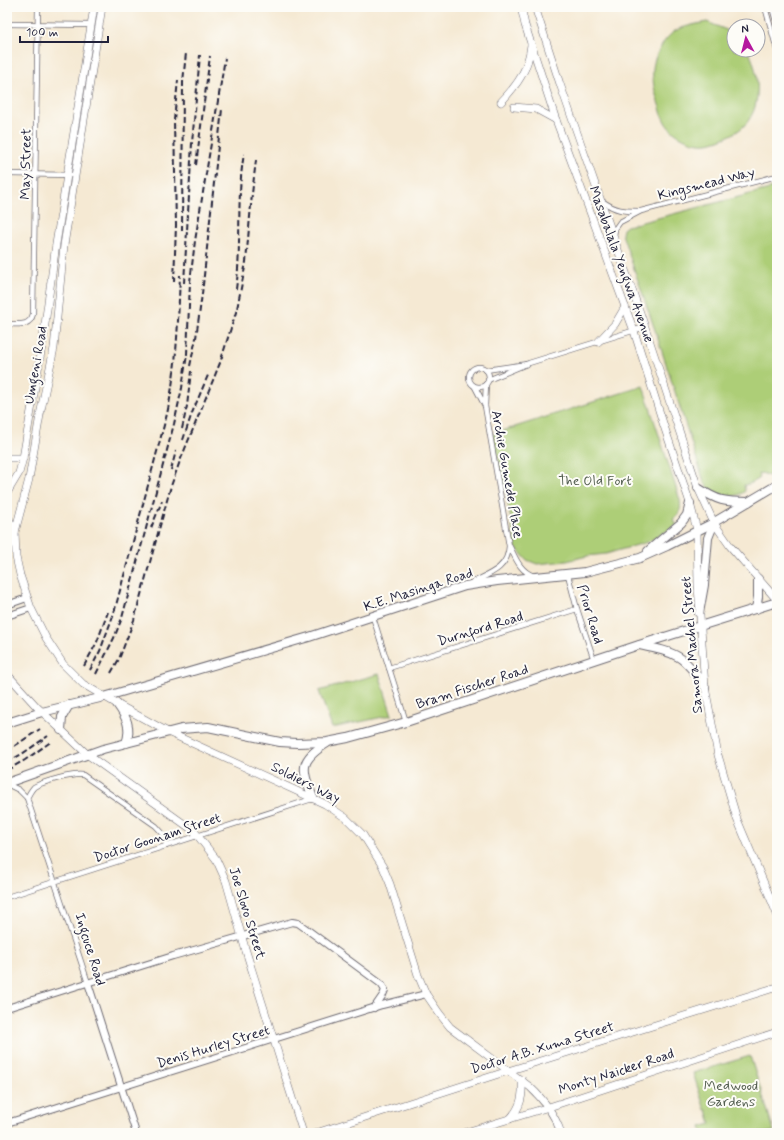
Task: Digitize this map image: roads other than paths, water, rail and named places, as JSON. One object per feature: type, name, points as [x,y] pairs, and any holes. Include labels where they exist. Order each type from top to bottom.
[{"type":"highway","name":"K.E. Masinga Road","points":[[104,697],[309,637],[465,586],[497,581],[568,575],[599,569],[643,556],[714,523],[777,485]]},
{"type":"highway","points":[[698,488],[724,501],[749,502]]},
{"type":"highway","points":[[643,556],[681,523],[687,515],[690,503]]},
{"type":"highway","points":[[699,613],[705,580],[708,538],[714,523]]},
{"type":"highway","points":[[756,609],[758,579]]},
{"type":"highway","name":"Bram Fischer Road","points":[[126,743],[181,729],[208,727],[286,743],[328,742],[406,722],[777,601]]},
{"type":"highway","points":[[639,645],[662,649],[681,657],[694,671],[705,687]]},
{"type":"highway","points":[[7,723],[42,712],[104,697]]},
{"type":"highway","points":[[7,784],[126,743],[129,737],[128,722],[116,704]]},
{"type":"highway","points":[[61,730],[62,717],[69,705]]},
{"type":"highway","points":[[313,798],[306,778],[306,761],[312,753],[328,742]]},
{"type":"main road","name":"Umgeni Road","points":[[7,493],[19,473],[23,458],[42,346],[56,244],[64,219],[67,202],[94,7]]},
{"type":"main road","name":"Umgeni Road","points":[[71,175],[102,7]]},
{"type":"main road","name":"Masabalala Yengwa Avenue","points":[[521,7],[525,25],[556,120],[634,331],[690,503],[697,530]]},
{"type":"main road","name":"Masabalala Yengwa Avenue","points":[[535,7],[560,84],[645,327],[698,488],[714,523],[730,546],[777,601]]},
{"type":"main road","points":[[501,102],[512,91],[523,74],[528,61],[531,43]]},
{"type":"main road","points":[[514,107],[536,109],[556,120]]},
{"type":"main road","name":"Umgeni Road","points":[[64,219],[64,245],[54,348],[29,479],[15,532],[16,557],[27,598],[46,638],[69,671],[83,684],[104,697]]},
{"type":"main road","points":[[56,244],[64,245]]},
{"type":"main road","points":[[598,342],[614,324],[625,307]]},
{"type":"main road","points":[[42,346],[54,348]]},
{"type":"main road","points":[[7,458],[23,458]]},
{"type":"main road","points":[[7,515],[15,532]]},
{"type":"main road","name":"Samora Machel Street","points":[[697,530],[699,613],[705,687],[716,749],[727,790],[737,819],[777,914]]},
{"type":"main road","points":[[7,674],[17,687],[88,755]]},
{"type":"main road","name":"Soldiers Way","points":[[104,697],[168,732],[326,804],[346,818],[362,835],[376,854],[388,878],[418,975],[426,994],[450,1027],[522,1080],[539,1095],[558,1124],[561,1133]]},
{"type":"main road","name":"Joe Slovo Street","points":[[88,755],[179,820],[198,836],[216,859],[221,870],[304,1133]]},
{"type":"main road","name":"Doctor A.B. Xuma Street","points":[[316,1133],[777,987]]},
{"type":"main road","name":"Monty Naicker Road","points":[[463,1133],[548,1107],[777,1032]]},
{"type":"main road","points":[[510,1119],[519,1108],[522,1100],[522,1080]]},
{"type":"street","name":"May Street","points":[[7,324],[24,324],[31,321],[33,314],[38,7]]},
{"type":"street","points":[[765,7],[777,50]]},
{"type":"street","points":[[772,7],[777,25]]},
{"type":"street","points":[[7,24],[92,25]]},
{"type":"street","points":[[7,174],[71,175]]},
{"type":"street","name":"Kingsmead Way","points":[[614,238],[617,226],[628,217],[641,211],[777,176]]},
{"type":"street","name":"Kingsmead Way","points":[[600,200],[616,210],[641,211]]},
{"type":"street","points":[[487,382],[489,375],[482,367],[477,367],[470,371],[469,380],[475,386],[481,387],[487,382],[529,364],[645,327]]},
{"type":"street","points":[[486,370],[529,364]]},
{"type":"street","name":"Archie Gumede Place","points":[[487,382],[485,406],[509,546],[519,565],[530,574],[539,577]]},
{"type":"street","name":"Archie Gumede Place","points":[[475,386],[485,406]]},
{"type":"street","name":"Archie Gumede Place","points":[[465,586],[501,567],[507,558],[509,546]]},
{"type":"street","name":"Prior Road","points":[[568,575],[577,609],[594,660]]},
{"type":"street","points":[[7,605],[27,598]]},
{"type":"street","points":[[7,616],[31,608]]},
{"type":"street","name":"Durnford Road","points":[[389,668],[577,609]]},
{"type":"street","points":[[373,617],[406,722]]},
{"type":"street","points":[[7,784],[19,790],[27,798],[33,788],[40,785],[72,775],[83,775],[156,826],[165,836],[166,846]]},
{"type":"street","name":"Ingcuce Road","points":[[27,798],[56,882],[136,1133]]},
{"type":"street","name":"Doctor Goonam Street","points":[[7,898],[313,798]]},
{"type":"street","points":[[7,1008],[291,922],[298,924],[381,984],[385,990],[374,1008]]},
{"type":"street","name":"Denis Hurley Street","points":[[7,1123],[374,1008],[426,994]]},
{"type":"railway","points":[[182,231],[183,82],[186,53]]},
{"type":"railway","points":[[184,283],[192,143],[200,55]]},
{"type":"railway","points":[[196,165],[210,56]]},
{"type":"railway","points":[[96,674],[122,618],[174,424],[182,388],[187,354],[190,282],[195,241],[225,58]]},
{"type":"railway","points":[[174,282],[176,225],[174,120],[178,80]]},
{"type":"railway","points":[[190,366],[196,338],[202,294],[222,109]]},
{"type":"railway","points":[[236,289],[239,256],[240,188],[244,154]]},
{"type":"railway","points":[[111,673],[119,659],[134,620],[171,486],[220,363],[237,309],[246,262],[256,160]]},
{"type":"railway","points":[[90,670],[100,651],[114,613],[167,414],[175,362],[180,275]]},
{"type":"railway","points":[[182,429],[187,406],[191,371]]},
{"type":"railway","points":[[183,440],[192,413],[209,373]]},
{"type":"railway","points":[[171,470],[176,451]]},
{"type":"railway","points":[[151,528],[162,501]]},
{"type":"railway","points":[[84,666],[97,642],[108,612]]},
{"type":"railway","points":[[7,751],[40,729]]},
{"type":"railway","points":[[7,762],[22,754],[48,736]]},
{"type":"railway","points":[[7,770],[25,760],[52,741]]},
{"type":"park label","name":"The Old Fort","points":[[595,480]]},
{"type":"park label","name":"Medwood Gardens","points":[[731,1094]]}]
